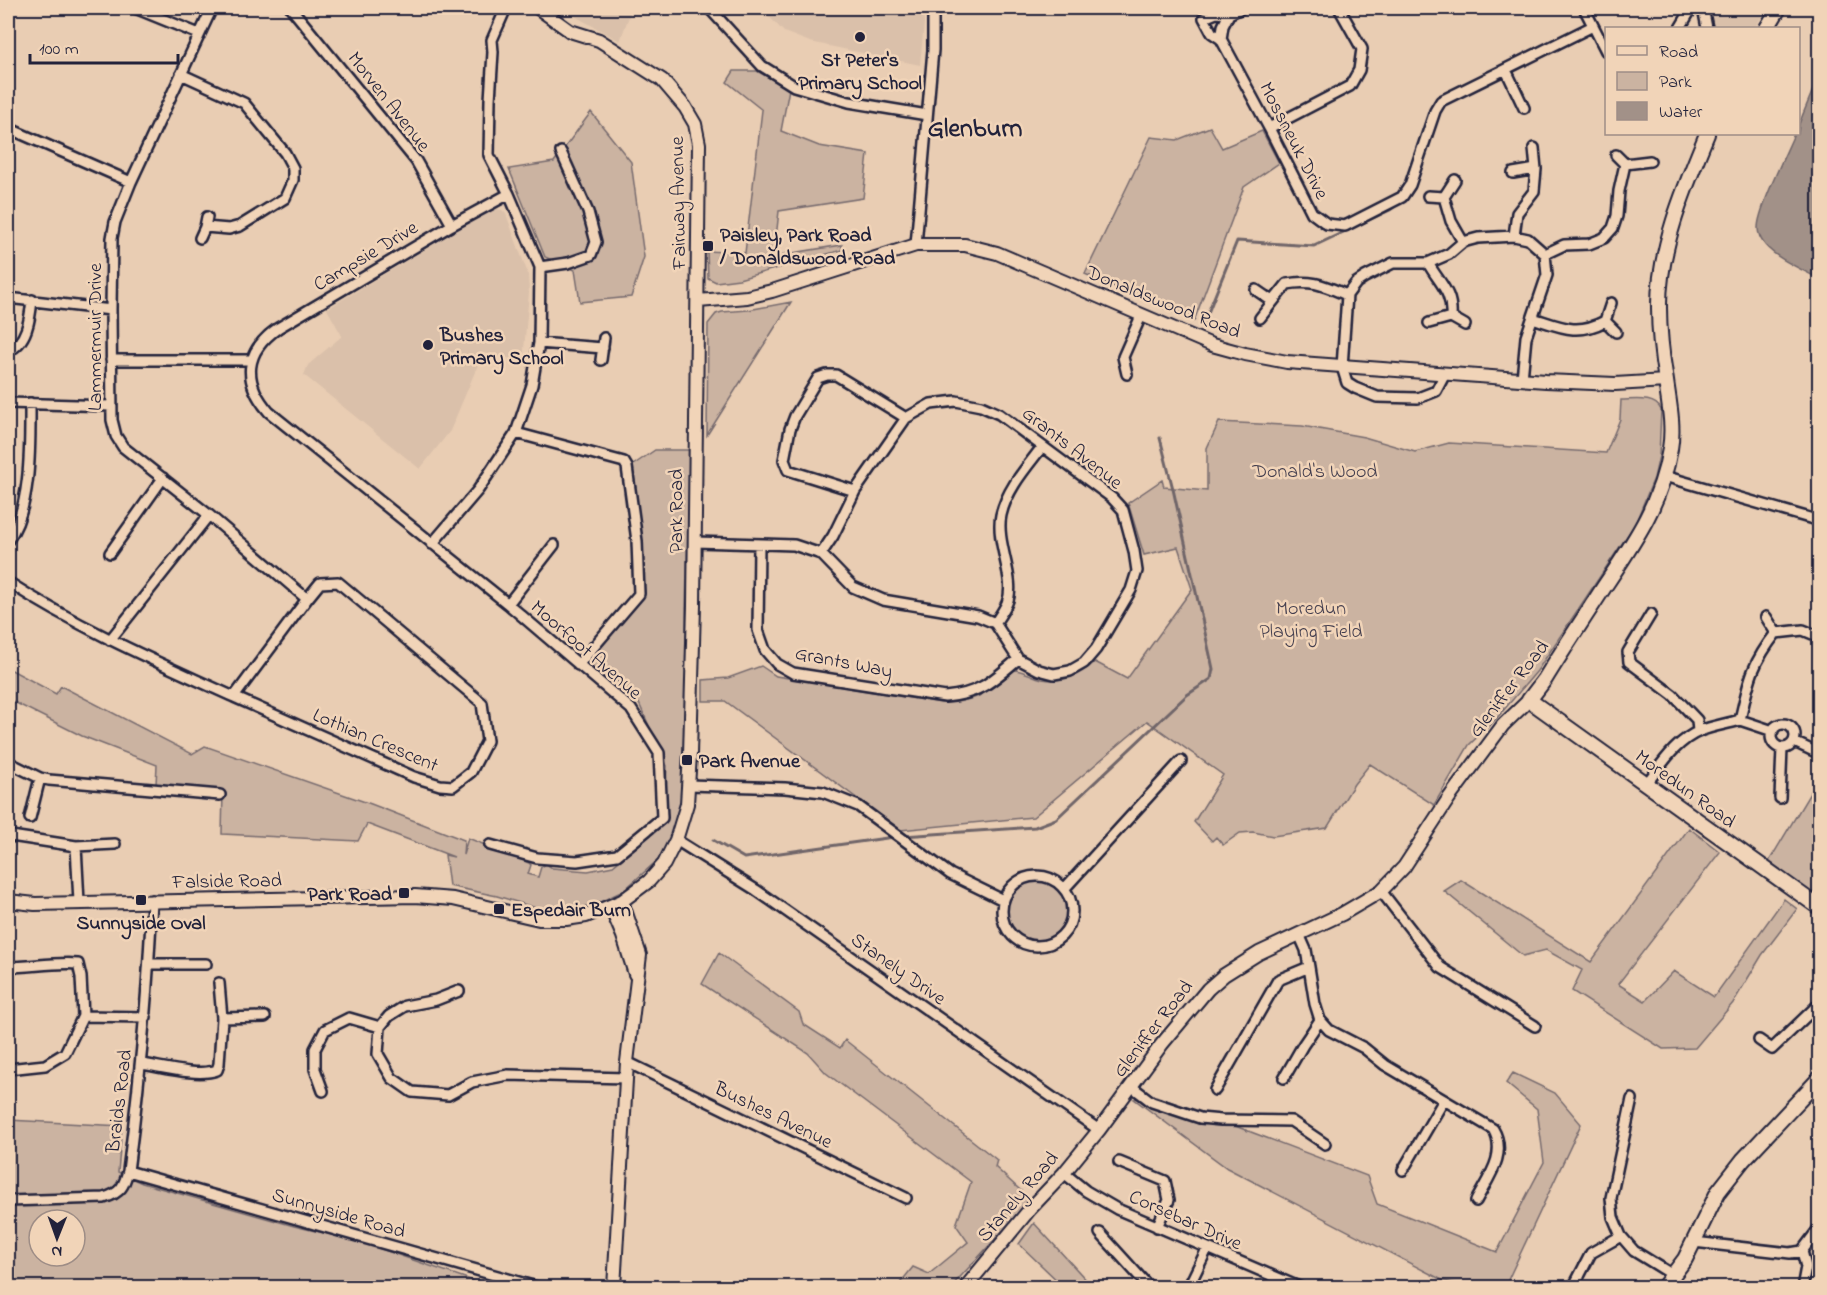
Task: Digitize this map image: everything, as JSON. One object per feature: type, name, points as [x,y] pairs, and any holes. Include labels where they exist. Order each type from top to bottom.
[{"type":"main road","points":[[1768,27],[1779,8]]},
{"type":"main road","name":"Gleniffer Road","points":[[1529,700],[1545,679],[1641,530],[1656,502],[1671,446],[1671,408],[1666,381],[1659,306],[1662,271],[1682,197],[1707,135]]},
{"type":"main road","name":"Moredun Road","points":[[1529,700],[1820,908]]},
{"type":"main road","points":[[1663,1287],[1694,1242],[1718,1192],[1743,1160],[1819,1080]]},
{"type":"street","points":[[135,8],[199,34]]},
{"type":"street","name":"Lammermuir Drive","points":[[212,8],[131,182],[112,238],[111,406],[113,429],[120,442],[307,599]]},
{"type":"street","name":"Morven Avenue","points":[[291,8],[416,161],[452,225]]},
{"type":"street","points":[[432,544],[477,490],[516,433],[532,385],[539,343],[540,267],[509,194],[489,155],[494,52],[492,40],[506,8]]},
{"type":"street","name":"Fairway Avenue","points":[[538,8],[570,31],[599,40],[662,80],[685,107],[695,124],[699,144],[698,301]]},
{"type":"street","points":[[709,8],[762,66],[794,86],[849,102],[927,115]]},
{"type":"street","points":[[916,245],[933,50],[933,8]]},
{"type":"street","points":[[1221,39],[1223,26],[1229,14],[1242,8]]},
{"type":"street","points":[[1269,128],[1350,86],[1359,70],[1362,49],[1339,8]]},
{"type":"street","points":[[1584,8],[1605,49]]},
{"type":"street","points":[[1681,27],[1692,8]]},
{"type":"street","points":[[1703,8],[1707,27]]},
{"type":"street","name":"Mossneuk Drive","points":[[1229,14],[1216,12],[1204,18],[1212,33],[1221,39],[1312,213],[1327,224],[1345,226],[1402,197],[1410,185],[1435,111],[1441,101],[1593,26]]},
{"type":"street","points":[[1506,70],[1524,108]]},
{"type":"street","points":[[181,74],[243,103],[285,153],[293,168],[293,180],[285,198],[240,226],[230,229],[206,222],[200,238]]},
{"type":"street","points":[[8,128],[131,182]]},
{"type":"street","points":[[1514,236],[1517,213],[1534,191],[1536,168],[1534,148]]},
{"type":"street","points":[[540,267],[568,263],[591,255],[596,242],[588,212],[561,152]]},
{"type":"street","points":[[1616,155],[1625,165]]},
{"type":"street","points":[[1625,165],[1650,161]]},
{"type":"street","points":[[1545,254],[1564,245],[1589,244],[1604,238],[1613,228],[1625,165]]},
{"type":"street","points":[[1513,173],[1536,168]]},
{"type":"street","points":[[1455,180],[1444,197],[1451,221],[1463,242]]},
{"type":"street","name":"Campsie Drive","points":[[251,360],[258,346],[278,328],[509,194]]},
{"type":"street","points":[[1428,196],[1444,197]]},
{"type":"street","points":[[1445,374],[1436,391],[1418,398],[1377,397],[1347,383],[1342,367],[1347,295],[1356,283],[1393,263],[1428,263],[1449,254],[1463,242],[1478,238],[1514,236],[1528,239],[1545,254],[1548,275],[1524,348],[1522,379]]},
{"type":"street","name":"Donaldswood Road","points":[[698,301],[747,297],[772,291],[916,245],[965,245],[998,253],[1141,316],[1212,345],[1245,354],[1287,362],[1342,367],[1522,379],[1615,384],[1666,381]]},
{"type":"street","points":[[1428,263],[1435,277],[1449,293],[1452,305],[1451,317]]},
{"type":"street","points":[[1260,318],[1287,284],[1302,281],[1320,284],[1347,295]]},
{"type":"street","points":[[1256,290],[1272,302]]},
{"type":"street","points":[[8,298],[111,310]]},
{"type":"street","points":[[8,351],[16,347],[25,333],[30,320],[32,300]]},
{"type":"street","name":"Park Road","points":[[616,904],[649,881],[664,864],[683,823],[688,785],[695,542],[698,301]]},
{"type":"street","points":[[1533,318],[1570,329],[1592,328],[1605,321],[1611,303]]},
{"type":"street","points":[[1127,374],[1123,357],[1141,316]]},
{"type":"street","points":[[1430,323],[1451,317],[1465,325]]},
{"type":"street","points":[[1605,321],[1616,332]]},
{"type":"street","points":[[539,343],[603,343],[601,360]]},
{"type":"street","points":[[1112,359],[1123,357]]},
{"type":"street","points":[[111,360],[251,360]]},
{"type":"street","name":"Moorfoot Avenue","points":[[251,360],[251,382],[254,392],[269,412],[508,604],[631,710],[659,753],[662,818],[616,855],[578,861],[537,858],[490,845]]},
{"type":"street","points":[[855,491],[788,470],[785,465],[790,429],[795,416],[818,378],[836,375],[906,417]]},
{"type":"street","name":"Grants Avenue","points":[[821,554],[833,536],[855,491],[906,417],[931,404],[956,401],[981,405],[999,414],[1112,498],[1123,510],[1137,572],[1131,590],[1096,649],[1084,663],[1054,674],[1039,670],[1018,659]]},
{"type":"street","points":[[8,403],[111,406]]},
{"type":"street","points":[[8,540],[24,503],[30,447],[30,403]]},
{"type":"street","points":[[516,433],[624,462],[627,467],[637,541],[639,594],[578,664]]},
{"type":"street","points":[[995,623],[1008,602],[1010,588],[1000,539],[1001,515],[1014,483],[1041,447]]},
{"type":"street","points":[[1664,476],[1820,521]]},
{"type":"street","points":[[110,553],[163,478]]},
{"type":"street","points":[[110,640],[209,515]]},
{"type":"street","points":[[695,542],[794,545],[821,554],[853,587],[883,600],[978,616],[995,623],[1018,659]]},
{"type":"street","name":"Moorfoot Avenue","points":[[508,604],[554,544]]},
{"type":"street","name":"Grants Way","points":[[759,544],[758,630],[765,650],[784,669],[811,676],[945,697],[964,695],[978,690],[1018,659]]},
{"type":"street","points":[[8,582],[40,603],[110,640],[234,697]]},
{"type":"street","name":"Lothian Crescent","points":[[338,582],[482,703],[488,741],[471,772],[453,786],[440,785],[414,777],[234,697],[307,599],[320,583],[338,582]]},
{"type":"street","points":[[1651,614],[1628,652],[1629,662],[1673,695],[1697,720],[1698,732]]},
{"type":"street","points":[[1766,617],[1776,633]]},
{"type":"street","points":[[1740,720],[1753,667],[1776,633],[1803,630],[1820,637]]},
{"type":"street","name":"Gleniffer Road","points":[[1099,1130],[1162,1044],[1208,989],[1224,975],[1249,959],[1342,914],[1381,891],[1404,867],[1449,798],[1503,725],[1529,700]]},
{"type":"street","points":[[1647,783],[1664,760],[1698,732],[1740,720],[1773,730]]},
{"type":"street","points":[[1781,725],[1788,725],[1794,731],[1794,742],[1790,747],[1782,748],[1773,743],[1771,739],[1773,730],[1781,725]]},
{"type":"street","points":[[1794,742],[1820,754]]},
{"type":"street","points":[[1780,798],[1782,748]]},
{"type":"street","points":[[8,762],[40,778],[220,795]]},
{"type":"street","points":[[1065,888],[1181,762]]},
{"type":"street","points":[[30,818],[40,778]]},
{"type":"street","points":[[688,785],[785,788],[823,792],[858,806],[950,874],[1003,900]]},
{"type":"street","points":[[11,836],[76,846],[115,844]]},
{"type":"street","name":"Stanely Drive","points":[[676,840],[756,890],[1099,1130]]},
{"type":"street","points":[[76,846],[79,902]]},
{"type":"street","points":[[1038,875],[1049,877],[1065,888],[1071,902],[1072,914],[1069,925],[1063,936],[1053,943],[1041,946],[1024,944],[1009,934],[1003,923],[1001,911],[1003,900],[1008,890],[1016,882],[1038,875]]},
{"type":"street","points":[[1381,891],[1440,967],[1535,1026]]},
{"type":"street","name":"Falside Road","points":[[8,901],[35,904],[152,900],[435,897],[453,899],[539,920],[586,916],[616,904]]},
{"type":"street","name":"Braids Road","points":[[8,1201],[104,1198],[115,1195],[123,1188],[128,1171],[142,1064],[152,900]]},
{"type":"street","points":[[614,1287],[627,1062],[640,955],[616,904]]},
{"type":"street","points":[[1299,934],[1310,967],[1315,1004],[1320,1020],[1329,1029],[1364,1048],[1385,1065],[1485,1123],[1498,1137],[1498,1160],[1476,1201]]},
{"type":"street","points":[[8,967],[31,967],[60,962],[78,964],[83,1016],[65,1053],[45,1065],[8,1069]]},
{"type":"street","points":[[149,964],[206,964]]},
{"type":"street","points":[[1215,1090],[1278,980],[1310,967]]},
{"type":"street","points":[[142,1064],[190,1071],[217,1070],[222,1018],[219,983]]},
{"type":"street","points":[[459,991],[436,1000],[405,1006],[389,1016],[380,1027],[378,1054],[392,1078],[412,1092],[448,1095],[472,1082],[508,1075],[626,1078]]},
{"type":"street","points":[[1759,1040],[1772,1049],[1820,1003]]},
{"type":"street","points":[[83,1016],[146,1017]]},
{"type":"street","points":[[222,1018],[265,1017]]},
{"type":"street","points":[[323,1091],[315,1069],[315,1049],[325,1030],[349,1018],[380,1027]]},
{"type":"street","points":[[1284,1078],[1320,1020]]},
{"type":"street","name":"Bushes Avenue","points":[[627,1062],[906,1198]]},
{"type":"street","points":[[1131,1086],[1152,1102],[1200,1118],[1291,1121],[1325,1144]]},
{"type":"street","points":[[1632,1099],[1611,1198],[1613,1217],[1621,1236],[1634,1251],[1673,1275]]},
{"type":"street","points":[[1403,1170],[1443,1100]]},
{"type":"street","name":"Stanely Road","points":[[965,1287],[1099,1130]]},
{"type":"street","points":[[1119,1162],[1165,1181],[1169,1200],[1157,1227]]},
{"type":"street","name":"Sunnyside Road","points":[[128,1171],[540,1287]]},
{"type":"street","name":"Corsebar Drive","points":[[1064,1173],[1086,1191],[1117,1209],[1301,1287]]},
{"type":"street","points":[[1694,1242],[1791,1253],[1802,1251],[1820,1227]]},
{"type":"street","points":[[1100,1233],[1150,1287]]},
{"type":"street","points":[[1573,1287],[1591,1253],[1621,1236]]},
{"type":"street","points":[[1188,1287],[1207,1249]]},
{"type":"street","points":[[1802,1251],[1806,1267],[1802,1287]]},
{"type":"shaded area","points":[[560,8],[632,8],[620,41]]},
{"type":"shaded area","name":"St Peter's Primary School","points":[[761,8],[923,8],[920,65],[810,42],[784,32]]},
{"type":"shaded area","points":[[1709,8],[1747,8],[1763,14],[1756,27],[1713,27]]},
{"type":"shaded area","name":"Bushes Primary School","points":[[494,208],[506,214],[528,274],[529,293],[523,361],[483,353],[450,431],[420,469],[304,375],[308,365],[342,336],[327,309]]},
{"type":"green space","points":[[734,71],[757,71],[789,89],[781,131],[819,146],[868,154],[863,198],[779,211],[774,256],[842,245],[842,250],[739,279],[716,282],[708,278],[707,251],[745,253],[762,110],[727,82]]},
{"type":"green space","points":[[591,112],[631,162],[644,257],[631,297],[580,302],[575,270],[545,257],[509,169],[554,162]]},
{"type":"green space","points":[[1210,127],[1222,148],[1262,131],[1279,163],[1244,187],[1194,321],[1085,274],[1151,137],[1177,140]]},
{"type":"green space","points":[[791,302],[707,435],[708,324],[716,314],[722,312]]},
{"type":"green space","points":[[1621,400],[1649,401],[1661,410],[1659,456],[1654,478],[1635,524],[1537,671],[1497,718],[1469,745],[1434,805],[1370,764],[1354,784],[1327,828],[1273,836],[1253,832],[1240,833],[1223,845],[1216,837],[1212,841],[1194,822],[1223,775],[1147,721],[1033,817],[900,830],[725,701],[703,701],[703,680],[728,678],[761,666],[776,676],[941,703],[965,701],[982,695],[1015,670],[1042,679],[1057,680],[1077,675],[1095,662],[1127,679],[1192,589],[1178,547],[1144,555],[1128,503],[1162,480],[1164,487],[1207,491],[1207,448],[1219,422],[1302,426],[1364,437],[1415,452],[1449,443],[1606,453],[1620,419]]},
{"type":"green space","points":[[655,450],[690,450],[686,608],[686,738],[681,812],[673,838],[660,858],[623,891],[600,902],[573,910],[543,910],[497,896],[449,886],[445,855],[454,857],[367,824],[358,841],[222,834],[223,792],[156,784],[157,765],[82,736],[8,699],[8,668],[56,694],[61,686],[192,754],[205,746],[371,804],[464,840],[463,855],[468,838],[529,863],[531,865],[528,874],[538,877],[541,867],[546,864],[552,868],[588,871],[613,866],[664,824],[667,766],[637,699],[609,674],[604,679],[593,671],[592,661],[645,593],[633,465]]},
{"type":"green space","points":[[1819,778],[1819,899],[1768,863]]},
{"type":"green space","points":[[1689,828],[1720,852],[1618,984],[1645,1001],[1674,971],[1714,997],[1784,899],[1797,909],[1762,955],[1733,1003],[1695,1048],[1663,1049],[1572,991],[1582,970],[1546,950],[1523,956],[1444,891],[1461,880],[1591,962]]},
{"type":"green space","points":[[1031,880],[1043,880],[1054,885],[1062,893],[1067,910],[1065,922],[1054,935],[1043,940],[1031,940],[1020,935],[1012,927],[1007,916],[1007,904],[1012,893],[1020,885]]},
{"type":"green space","points":[[719,953],[799,1012],[803,1024],[840,1048],[845,1040],[997,1160],[995,1167],[1031,1200],[951,1287],[897,1287],[913,1267],[929,1274],[968,1242],[956,1225],[971,1182],[826,1073],[808,1053],[702,984]]},
{"type":"green space","points":[[1513,1073],[1555,1093],[1581,1124],[1507,1282],[1508,1287],[1470,1287],[1444,1281],[1227,1168],[1134,1099],[1156,1096],[1367,1176],[1377,1204],[1497,1252],[1544,1162],[1537,1109],[1506,1083]]},
{"type":"green space","points":[[8,1120],[122,1126],[118,1172],[142,1183],[294,1226],[358,1241],[491,1287],[8,1287]]},
{"type":"green space","points":[[1034,1223],[1089,1283],[1087,1287],[1064,1287],[1019,1244]]},
{"type":"water","points":[[1819,75],[1819,279],[1783,260],[1770,250],[1761,239],[1758,228],[1767,195],[1794,135],[1800,135],[1800,122]]},
{"type":"waterway","points":[[1203,325],[1237,241],[1314,246],[1390,210],[1399,203]]},
{"type":"waterway","points":[[903,836],[1035,827],[1056,819],[1187,695],[1211,679],[1213,669],[1160,438]]},
{"type":"waterway","points":[[713,840],[744,858],[894,837]]},
{"type":"place","name":"St Peter's Primary School","points":[[860,37]]},
{"type":"place","name":"Paisley, Park Road / Donaldswood Road","points":[[708,246]]},
{"type":"place","name":"Bushes Primary School","points":[[428,345]]},
{"type":"place","name":"Park Avenue","points":[[687,760]]},
{"type":"place","name":"Park Road","points":[[404,893]]},
{"type":"place","name":"Sunnyside Oval","points":[[141,900]]},
{"type":"place","name":"Espedair Burn","points":[[499,909]]},
{"type":"district","name":"Glenburn","points":[[975,127]]},
{"type":"park label","name":"Donald's Wood","points":[[1315,470]]},
{"type":"park label","name":"Moredun Playing Field","points":[[1311,618]]}]
